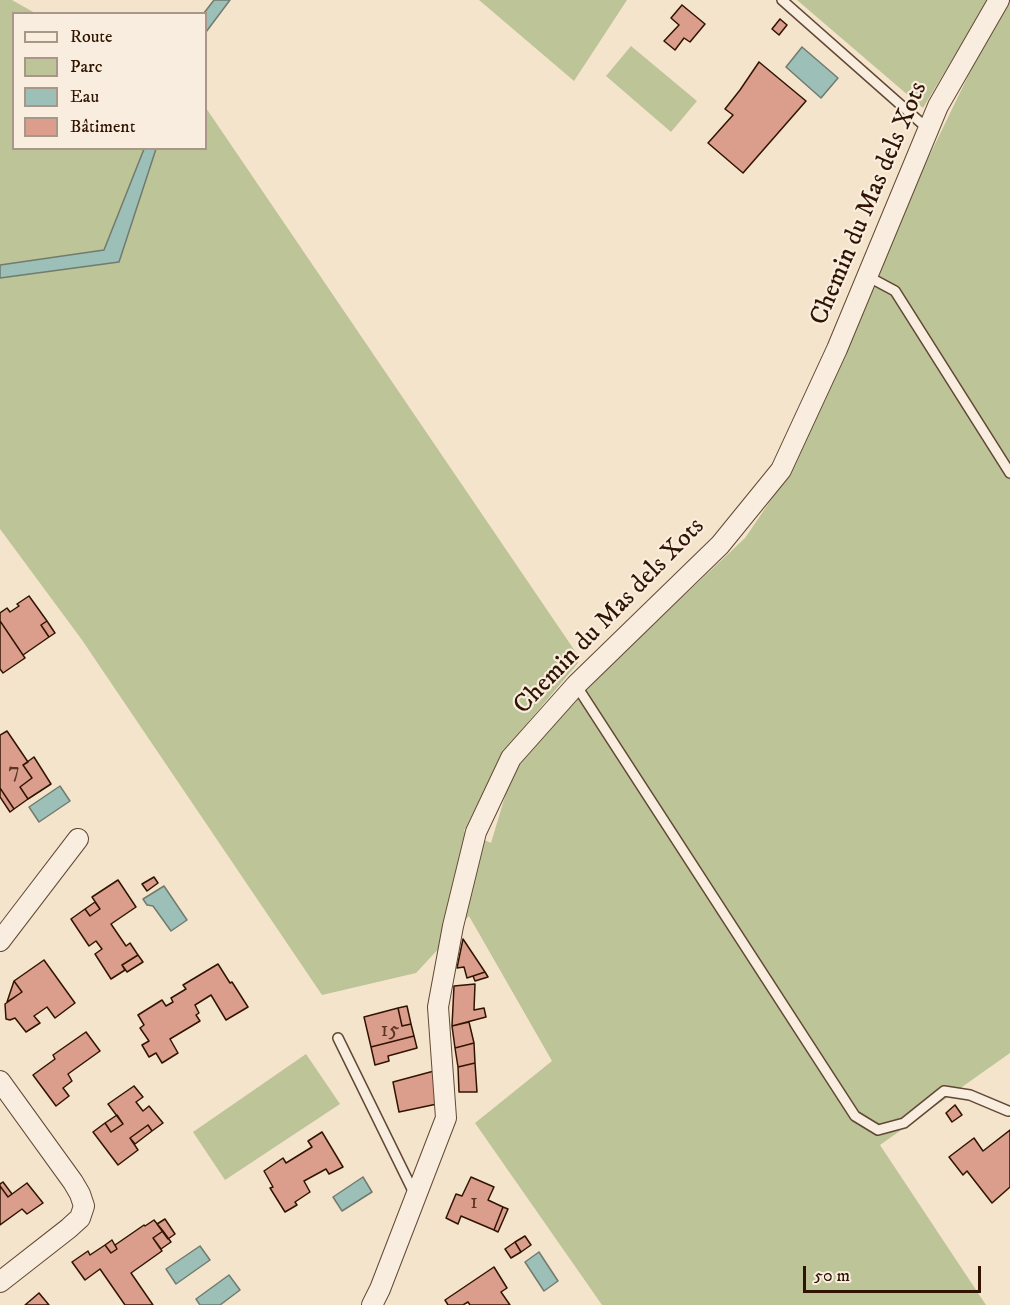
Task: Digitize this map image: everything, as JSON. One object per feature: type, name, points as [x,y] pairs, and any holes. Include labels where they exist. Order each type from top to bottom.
[{"type":"street","name":"Chemin du Mas dels Xots","points":[[381,1300],[446,1118],[438,1007],[453,926],[476,832],[511,758],[576,684],[720,545],[781,470],[837,349],[938,106],[999,0]]},
{"type":"street","points":[[0,941],[78,839]]},
{"type":"street","points":[[0,1081],[73,1182],[84,1206],[80,1218],[69,1228],[0,1282]]},
{"type":"lane","points":[[782,0],[928,129]]},
{"type":"lane","points":[[867,276],[896,291],[1010,473]]},
{"type":"lane","points":[[576,684],[855,1116],[878,1130],[904,1124],[944,1091],[970,1095],[1008,1111]]},
{"type":"lane","points":[[338,1038],[416,1197]]},
{"type":"green space","points":[[0,0],[12,0],[33,12],[12,12],[12,150],[207,150],[207,109],[577,654],[578,663],[502,753],[464,831],[491,843],[514,766],[602,673],[745,538],[796,463],[919,177],[1005,0],[1010,0],[1010,1053],[880,1145],[986,1305],[602,1305],[475,1123],[552,1061],[469,916],[416,973],[322,995],[82,640],[0,529]]},
{"type":"green space","points":[[479,0],[627,0],[574,81]]},
{"type":"green space","points":[[797,0],[988,0],[923,108]]},
{"type":"green space","points":[[631,46],[697,101],[671,132],[606,76]]},
{"type":"green space","points":[[306,1054],[340,1104],[225,1180],[193,1132]]},
{"type":"water","points":[[214,0],[230,0],[207,31],[207,12],[205,12]]},
{"type":"water","points":[[802,47],[838,78],[821,98],[786,67]]},
{"type":"water","points":[[144,150],[156,150],[119,262],[0,278],[0,265],[104,250]]},
{"type":"water","points":[[60,786],[70,801],[39,822],[29,807]]},
{"type":"water","points":[[164,886],[187,920],[171,931],[153,906],[147,905],[143,899]]},
{"type":"water","points":[[363,1177],[372,1192],[342,1211],[333,1197]]},
{"type":"water","points":[[200,1246],[210,1260],[176,1284],[166,1269]]},
{"type":"water","points":[[539,1252],[558,1281],[544,1291],[525,1262]]},
{"type":"water","points":[[229,1275],[240,1290],[220,1305],[200,1305],[196,1299]]},
{"type":"building","points":[[682,5],[705,24],[690,42],[684,38],[675,50],[664,41],[679,25],[671,18]]},
{"type":"building","points":[[780,19],[787,25],[779,35],[772,29]]},
{"type":"building","points":[[759,62],[806,101],[743,173],[708,143],[733,115],[725,109]]},
{"type":"building","points":[[29,596],[47,621],[41,625],[49,637],[23,655],[0,621],[0,613],[7,608],[10,612]]},
{"type":"building","points":[[0,621],[25,658],[3,673],[0,669]]},
{"type":"building","points":[[47,621],[55,633],[49,637],[41,625]]},
{"type":"building","points":[[7,731],[28,762],[23,765],[32,778],[20,787],[28,799],[14,809],[0,788],[0,735]]},
{"type":"building","points":[[34,757],[51,784],[28,799],[20,787],[32,778],[23,765]]},
{"type":"building","points":[[0,788],[14,809],[10,812],[0,797]]},
{"type":"building","points":[[154,877],[158,883],[147,891],[142,884]]},
{"type":"building","points":[[118,880],[136,907],[111,924],[126,946],[130,943],[138,955],[122,965],[125,970],[111,979],[95,954],[102,949],[96,941],[89,946],[71,919],[85,909],[90,916],[100,909],[92,897]]},
{"type":"building","points":[[95,902],[100,909],[90,916],[85,909]]},
{"type":"building","points":[[463,939],[485,972],[467,978],[464,967],[457,968]]},
{"type":"building","points":[[138,955],[143,962],[127,972],[122,965]]},
{"type":"building","points":[[44,960],[75,1003],[55,1018],[47,1007],[34,1016],[40,1023],[26,1032],[15,1018],[6,1019],[5,1004],[22,992],[14,981]]},
{"type":"building","points":[[218,964],[248,1007],[226,1020],[211,995],[195,1005],[199,1013],[196,1015],[200,1021],[170,1039],[178,1053],[162,1063],[156,1053],[149,1057],[142,1045],[149,1041],[140,1028],[144,1025],[138,1015],[162,1000],[166,1006],[173,1002],[171,998],[186,989],[183,985]]},
{"type":"building","points":[[485,972],[488,977],[475,981],[473,976]]},
{"type":"building","points":[[14,981],[22,992],[7,1002]]},
{"type":"building","points":[[475,984],[474,1010],[484,1008],[486,1017],[452,1026],[454,986]]},
{"type":"building","points":[[407,1006],[411,1024],[402,1026],[398,1008]]},
{"type":"building","points":[[398,1008],[402,1026],[411,1024],[414,1036],[371,1047],[364,1017]]},
{"type":"building","points":[[469,1022],[474,1043],[455,1048],[452,1026]]},
{"type":"building","points":[[86,1032],[100,1051],[68,1074],[72,1081],[63,1088],[69,1096],[56,1106],[33,1075],[55,1059],[53,1055]]},
{"type":"building","points":[[414,1036],[417,1048],[388,1056],[389,1061],[375,1065],[371,1047]]},
{"type":"building","points":[[474,1043],[475,1063],[458,1067],[455,1048]]},
{"type":"building","points":[[475,1063],[477,1092],[459,1092],[458,1067]]},
{"type":"building","points":[[434,1071],[437,1104],[399,1112],[393,1082]]},
{"type":"building","points":[[134,1086],[143,1097],[136,1102],[143,1111],[149,1106],[163,1123],[152,1131],[148,1125],[130,1138],[138,1150],[118,1165],[93,1132],[105,1123],[111,1132],[123,1124],[108,1104]]},
{"type":"building","points":[[955,1105],[962,1115],[952,1122],[946,1113]]},
{"type":"building","points":[[117,1115],[123,1124],[111,1132],[105,1123]]},
{"type":"building","points":[[148,1125],[152,1131],[135,1144],[130,1138]]},
{"type":"building","points":[[1010,1130],[1010,1187],[992,1203],[967,1171],[963,1175],[949,1157],[974,1138],[983,1151]]},
{"type":"building","points":[[322,1132],[343,1167],[329,1174],[326,1169],[304,1181],[310,1192],[295,1202],[297,1205],[285,1212],[270,1188],[273,1187],[264,1171],[283,1158],[286,1163],[312,1147],[308,1141]]},
{"type":"building","points":[[471,1177],[494,1187],[488,1200],[503,1207],[494,1230],[461,1216],[458,1224],[446,1218],[456,1194],[462,1196]]},
{"type":"building","points":[[3,1182],[12,1194],[8,1197],[0,1186]]},
{"type":"building","points":[[27,1183],[43,1203],[27,1214],[22,1209],[0,1225],[0,1186],[8,1197]]},
{"type":"building","points":[[503,1207],[508,1209],[498,1232],[494,1230]]},
{"type":"building","points":[[165,1219],[175,1234],[168,1239],[157,1224]]},
{"type":"building","points":[[154,1220],[163,1231],[153,1238],[162,1251],[131,1273],[153,1305],[125,1305],[100,1269],[85,1280],[72,1262],[88,1251],[90,1255],[105,1245],[111,1253],[117,1249],[115,1245]]},
{"type":"building","points":[[163,1231],[171,1242],[161,1249],[153,1238]]},
{"type":"building","points":[[525,1236],[531,1245],[521,1252],[515,1242]]},
{"type":"building","points":[[112,1240],[117,1249],[111,1253],[105,1245]]},
{"type":"building","points":[[515,1242],[521,1252],[511,1258],[505,1249]]},
{"type":"building","points":[[494,1267],[507,1288],[501,1292],[510,1305],[470,1305],[468,1302],[463,1305],[448,1305],[445,1300]]},
{"type":"building","points":[[39,1293],[49,1305],[25,1305]]}]
